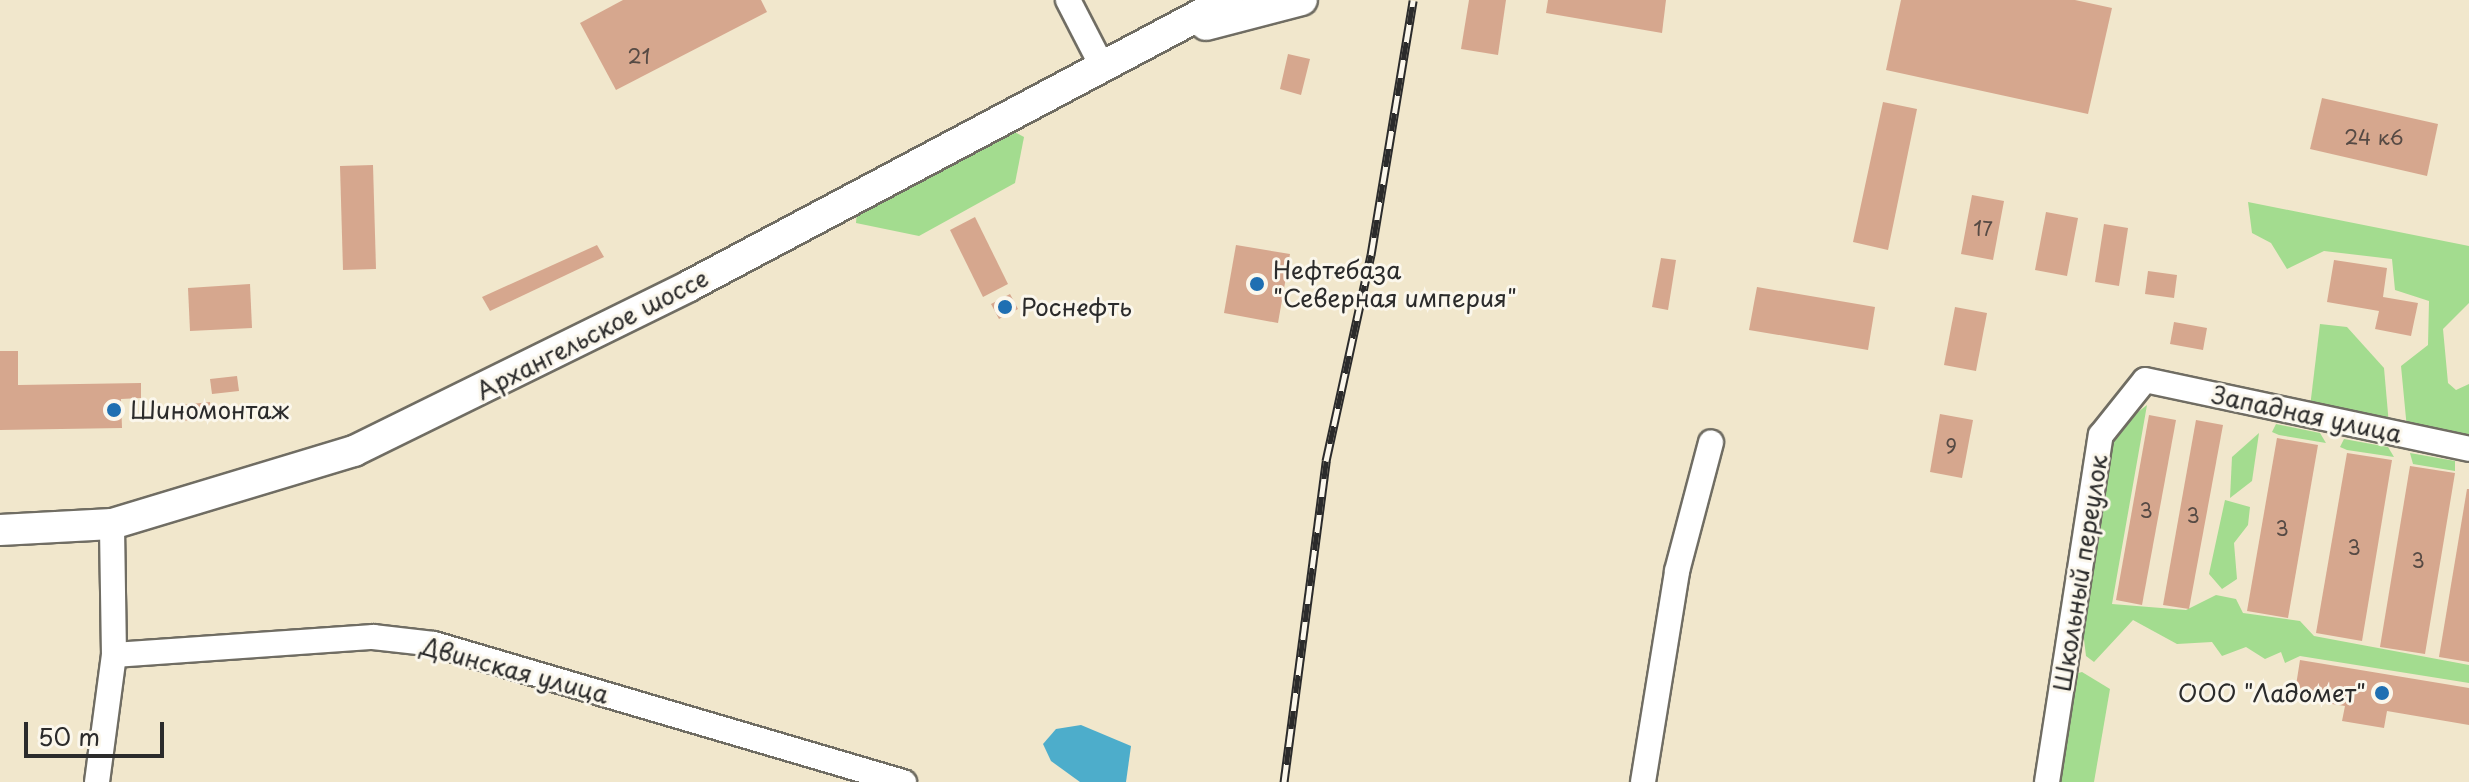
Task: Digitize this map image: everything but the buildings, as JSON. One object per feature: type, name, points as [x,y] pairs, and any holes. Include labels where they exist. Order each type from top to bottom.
[{"type":"main road","name":"Архангельское шоссе","points":[[0,530],[112,524],[339,456],[430,417],[1228,0]]},
{"type":"main road","name":"Архангельское шоссе","points":[[1150,40],[1287,3]]},
{"type":"street","points":[[1068,0],[1101,64]]},
{"type":"street","name":"Западная улица","points":[[2145,380],[2469,449]]},
{"type":"street","name":"Школьный переулок","points":[[2047,782],[2101,435],[2145,380]]},
{"type":"street","points":[[1643,782],[1677,571],[1711,442]]},
{"type":"street","points":[[97,782],[114,655],[112,524]]},
{"type":"street","name":"Двинская улица","points":[[114,655],[373,637],[434,644],[904,782]]},
{"type":"green space","points":[[1011,130],[1024,137],[1015,183],[919,236],[856,223],[857,211]]},
{"type":"green space","points":[[2248,202],[2469,246],[2469,303],[2443,329],[2448,383],[2456,390],[2469,384],[2469,441],[2407,429],[2401,366],[2428,345],[2429,301],[2395,290],[2392,259],[2324,251],[2287,269],[2271,243],[2252,233]]},
{"type":"green space","points":[[2320,324],[2347,327],[2384,368],[2389,425],[2310,407]]},
{"type":"green space","points":[[2147,405],[2112,604],[2186,610],[2216,595],[2236,599],[2243,613],[2300,621],[2314,636],[2469,665],[2469,683],[2300,656],[2285,663],[2281,652],[2265,659],[2246,647],[2222,656],[2212,642],[2177,644],[2133,620],[2094,662],[2086,656],[2082,623],[2105,438]]},
{"type":"green space","points":[[2276,424],[2320,433],[2326,443],[2279,435],[2272,432]]},
{"type":"green space","points":[[2259,433],[2252,481],[2230,498],[2232,457]]},
{"type":"green space","points":[[2344,439],[2388,447],[2394,457],[2347,450],[2340,447]]},
{"type":"green space","points":[[2410,453],[2455,461],[2455,471],[2413,464]]},
{"type":"green space","points":[[2225,500],[2250,507],[2248,525],[2234,543],[2237,579],[2222,589],[2209,574]]},
{"type":"green space","points":[[2082,672],[2110,689],[2094,782],[2053,782],[2071,675]]},
{"type":"water","points":[[1081,725],[1131,746],[1126,782],[1080,782],[1051,761],[1043,744],[1056,729]]},
{"type":"railway","points":[[1284,782],[1326,461],[1371,255],[1413,0]]},
{"type":"place","name":"Нефтебаза \"Северная империя\"","points":[[1257,284]]},
{"type":"place","name":"Роснефть","points":[[1005,307]]},
{"type":"place","name":"Шиномонтаж","points":[[114,410]]},
{"type":"place","name":"ООО \"Ладомет\"","points":[[2382,693]]}]
